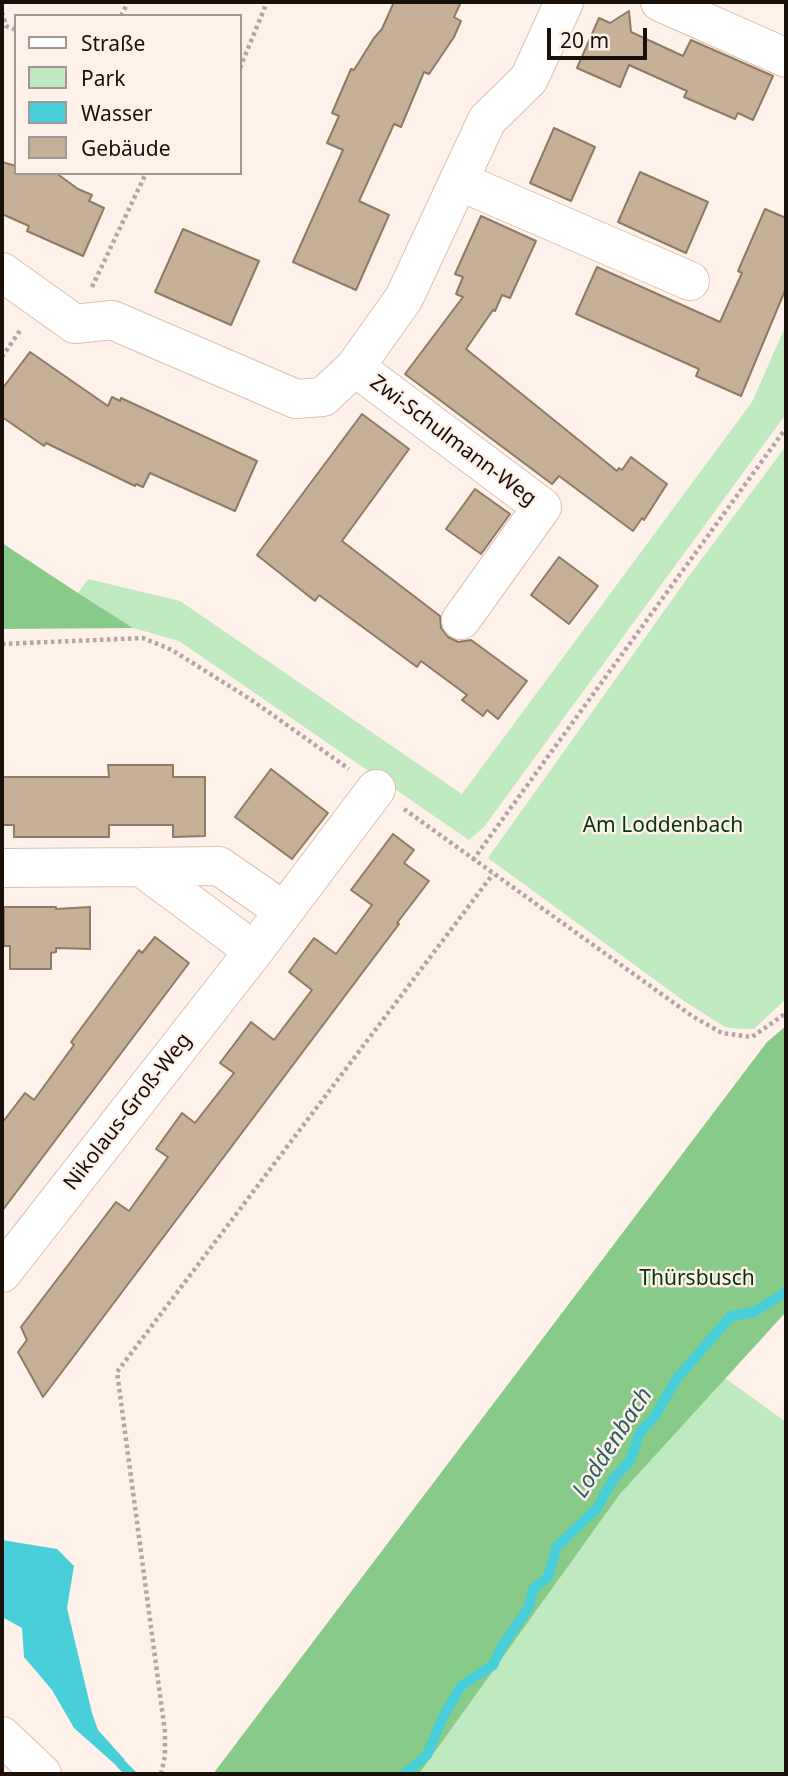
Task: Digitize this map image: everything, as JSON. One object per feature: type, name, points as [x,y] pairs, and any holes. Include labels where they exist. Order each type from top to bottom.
[{"type":"street","name":"Zwi-Schulmann-Weg","points":[[75,324],[112,320],[296,399],[323,397],[355,367],[404,298],[487,120],[529,79],[564,2]]},
{"type":"street","points":[[660,2],[786,58]]},
{"type":"street","points":[[459,181],[690,281]]},
{"type":"street","points":[[2,272],[75,324]]},
{"type":"street","name":"Zwi-Schulmann-Weg","points":[[355,367],[542,507],[461,620]]},
{"type":"street","name":"Nikolaus-Groß-Weg","points":[[2,1273],[254,951],[376,789]]},
{"type":"street","points":[[2,868],[219,866],[284,911]]},
{"type":"street","points":[[141,867],[254,951]]},
{"type":"street","points":[[2,1736],[42,1774]]},
{"type":"path","points":[[242,63],[268,2]]},
{"type":"path","points":[[2,12],[6,26],[14,29]]},
{"type":"path","points":[[2,357],[29,319],[75,324],[145,175]]},
{"type":"path","points":[[473,860],[786,428]]},
{"type":"path","points":[[2,644],[143,638],[172,649],[253,701],[692,1016],[722,1033],[752,1037],[786,1013]]},
{"type":"path","points":[[161,1774],[165,1756],[165,1732],[117,1371],[493,874]]},
{"type":"green space","points":[[786,325],[786,414],[484,827],[469,840],[179,641],[133,628],[78,593],[88,579],[180,601],[462,794],[752,402]]},
{"type":"green space","name":"Am Loddenbach","points":[[786,446],[786,999],[754,1029],[740,1029],[725,1027],[684,1001],[488,858],[689,576]]},
{"type":"green space","points":[[2,543],[78,593],[133,628],[2,629]]},
{"type":"green space","name":"Thürsbusch","points":[[786,1026],[786,1312],[620,1494],[419,1774],[213,1774],[767,1042]]},
{"type":"green space","points":[[725,1378],[786,1422],[786,1774],[419,1774],[620,1494]]},
{"type":"water","points":[[2,1540],[57,1549],[74,1566],[67,1608],[98,1730],[125,1760],[118,1767],[74,1728],[52,1690],[24,1657],[22,1628],[2,1617]]},
{"type":"building","points":[[394,2],[461,2],[454,17],[461,21],[454,37],[429,74],[424,72],[401,127],[394,124],[359,201],[389,215],[356,290],[293,262],[343,150],[327,143],[339,116],[332,113],[351,69],[354,70],[382,29]]},
{"type":"building","points":[[629,11],[631,32],[683,56],[691,40],[773,76],[753,120],[738,113],[735,119],[684,97],[687,91],[629,65],[620,87],[577,68],[599,18],[610,23]]},
{"type":"building","points":[[554,128],[595,147],[571,201],[530,183]]},
{"type":"building","points":[[2,162],[14,165],[14,175],[59,175],[92,195],[89,201],[104,208],[83,256],[27,231],[29,226],[2,214]]},
{"type":"building","points":[[640,172],[708,202],[686,253],[618,222]]},
{"type":"building","points":[[765,209],[786,218],[786,288],[741,396],[696,376],[699,369],[576,314],[597,267],[720,322],[742,273],[738,271]]},
{"type":"building","points":[[481,216],[536,241],[510,298],[502,295],[495,311],[493,310],[466,349],[617,471],[619,468],[622,470],[631,457],[667,484],[644,520],[642,518],[633,531],[559,476],[552,484],[405,374],[463,297],[456,294],[463,277],[455,274]]},
{"type":"building","points":[[183,229],[259,261],[231,325],[155,292]]},
{"type":"building","points":[[30,352],[108,406],[112,397],[120,401],[121,398],[257,461],[235,511],[150,473],[143,487],[136,484],[135,486],[46,443],[44,446],[2,417],[2,389]]},
{"type":"building","points":[[362,414],[409,449],[342,541],[440,616],[441,628],[448,637],[458,642],[471,640],[527,681],[498,719],[487,710],[483,716],[462,700],[467,695],[421,661],[417,667],[319,595],[315,601],[257,555]]},
{"type":"building","points":[[475,489],[510,514],[481,554],[446,529]]},
{"type":"building","points":[[559,557],[598,586],[569,624],[531,595]]},
{"type":"building","points":[[108,765],[173,765],[173,777],[205,777],[205,836],[173,837],[173,825],[109,825],[109,837],[14,837],[14,825],[2,825],[2,777],[109,777]]},
{"type":"building","points":[[271,769],[328,813],[292,859],[235,817]]},
{"type":"building","points":[[393,834],[414,850],[404,863],[429,881],[43,1397],[18,1352],[27,1340],[21,1327],[116,1202],[129,1211],[168,1157],[156,1149],[182,1113],[195,1123],[234,1073],[220,1063],[251,1022],[274,1040],[312,990],[289,972],[314,938],[336,954],[372,905],[351,890]]},
{"type":"building","points":[[4,907],[90,907],[90,949],[56,948],[56,952],[51,953],[51,969],[10,969],[10,946],[4,946]]},
{"type":"building","points":[[155,937],[189,963],[2,1211],[2,1123],[25,1093],[34,1100],[74,1045],[71,1042],[139,950],[142,953]]},
{"type":"waterway","name":"Loddenbach","points":[[404,1774],[427,1755],[443,1717],[461,1686],[493,1665],[501,1648],[529,1607],[533,1589],[548,1577],[557,1546],[597,1508],[614,1478],[630,1461],[640,1432],[655,1416],[677,1378],[731,1316],[754,1312],[786,1292]]},
{"type":"waterway","points":[[121,1764],[131,1774]]}]
